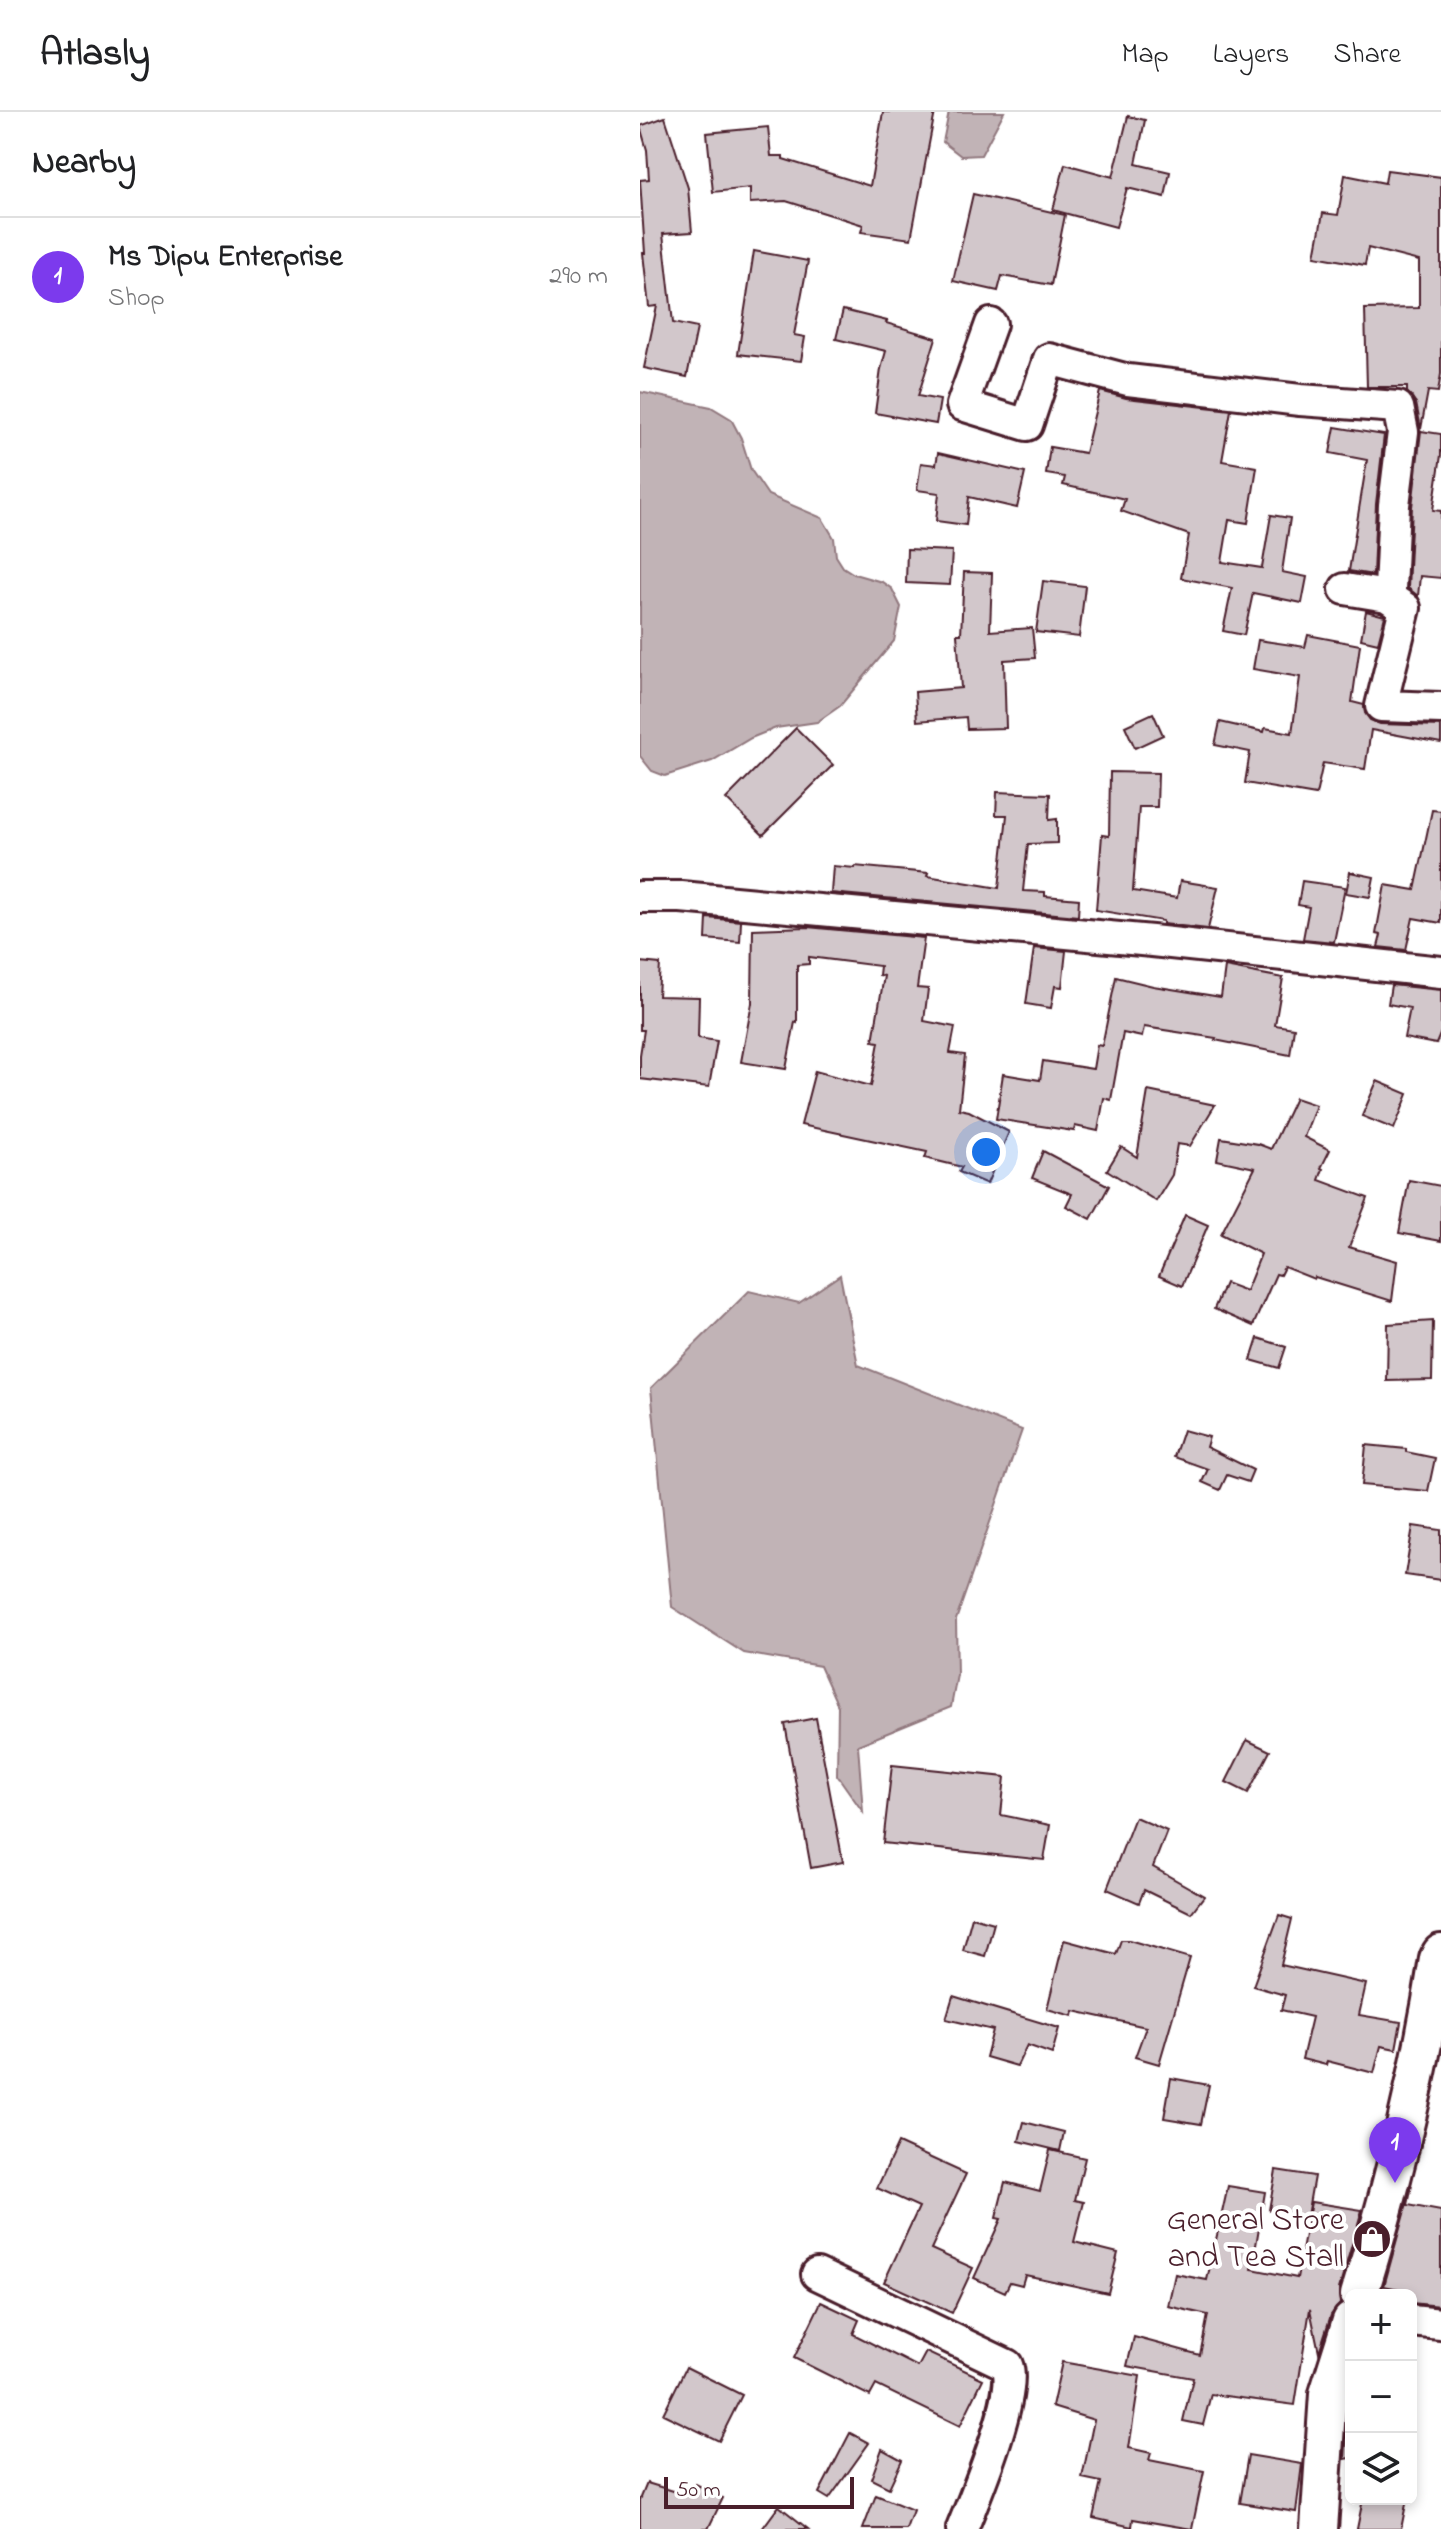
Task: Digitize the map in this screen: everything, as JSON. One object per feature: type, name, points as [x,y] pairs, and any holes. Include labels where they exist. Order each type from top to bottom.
[{"type":"street","points":[[991,324],[962,405],[1027,425],[1049,359],[1128,380],[1300,400],[1398,407],[1403,432],[1387,596]]},
{"type":"street","points":[[1345,589],[1387,596],[1405,608],[1381,706],[1441,708]]},
{"type":"street","points":[[640,897],[681,897],[1121,938],[1441,972]]},
{"type":"street","points":[[1361,2289],[1390,2186],[1441,1953]]},
{"type":"street","points":[[817,2274],[1007,2365],[1010,2377],[991,2453],[962,2529]]},
{"type":"street","points":[[1417,2322],[1441,2324]]},
{"type":"street","points":[[1319,2529],[1328,2394],[1345,2340]]},
{"type":"shaded area","points":[[949,112],[1004,112],[981,155],[961,156],[943,142]]},
{"type":"shaded area","points":[[640,392],[711,407],[731,419],[751,470],[768,495],[822,518],[834,538],[836,556],[843,567],[854,574],[882,582],[892,589],[901,607],[894,641],[840,706],[817,722],[776,728],[751,738],[712,761],[665,776],[652,771],[640,756]]},
{"type":"shaded area","points":[[840,1275],[858,1365],[1022,1430],[956,1620],[957,1675],[951,1707],[858,1745],[863,1812],[837,1775],[838,1706],[820,1666],[744,1653],[672,1607],[651,1388],[749,1291],[799,1303]]},
{"type":"building","points":[[883,112],[935,112],[911,239],[861,232],[863,225],[786,201],[750,203],[750,188],[713,192],[707,133],[768,127],[771,156],[783,156],[783,159],[870,186]]},
{"type":"building","points":[[1128,116],[1145,120],[1136,164],[1170,172],[1165,197],[1127,188],[1116,227],[1053,210],[1065,164],[1113,177]]},
{"type":"building","points":[[665,117],[688,188],[692,232],[663,234],[673,323],[697,328],[687,377],[644,368],[657,306],[649,307],[643,253],[640,180],[649,179],[647,150],[640,126]]},
{"type":"building","points":[[1387,170],[1441,177],[1441,374],[1438,392],[1428,391],[1421,429],[1416,403],[1407,392],[1407,387],[1367,387],[1365,309],[1419,308],[1419,261],[1368,248],[1365,265],[1315,256],[1323,213],[1338,215],[1345,175],[1385,183]]},
{"type":"building","points":[[973,194],[1065,215],[1051,285],[1002,276],[998,291],[953,281]]},
{"type":"building","points":[[754,251],[808,261],[794,335],[805,337],[801,361],[738,354]]},
{"type":"building","points":[[843,310],[936,338],[918,396],[940,400],[936,424],[875,413],[886,351],[836,339]]},
{"type":"building","points":[[1100,391],[1126,398],[1231,410],[1222,461],[1257,467],[1248,523],[1229,520],[1222,562],[1262,568],[1271,515],[1290,518],[1282,572],[1307,577],[1302,603],[1253,593],[1244,635],[1223,631],[1232,588],[1181,578],[1189,535],[1121,511],[1125,499],[1063,485],[1065,477],[1046,474],[1050,447],[1085,453]]},
{"type":"building","points":[[1335,427],[1384,435],[1376,504],[1373,575],[1349,571],[1367,460],[1330,453]]},
{"type":"building","points":[[1421,431],[1441,434],[1433,510],[1441,511],[1441,578],[1420,576],[1418,596],[1408,588],[1412,507]]},
{"type":"building","points":[[938,453],[1025,473],[1017,508],[969,497],[966,525],[936,521],[939,493],[917,490],[921,463],[936,465]]},
{"type":"building","points":[[907,549],[952,551],[950,585],[906,583]]},
{"type":"building","points":[[964,572],[992,573],[990,631],[1032,628],[1035,658],[1004,660],[1006,728],[967,729],[966,717],[917,721],[915,692],[961,688],[957,634],[961,634]]},
{"type":"building","points":[[1043,581],[1085,586],[1079,637],[1036,632]]},
{"type":"building","points":[[1366,611],[1385,616],[1378,643],[1361,639]]},
{"type":"building","points":[[1308,635],[1360,645],[1352,702],[1364,705],[1370,720],[1380,724],[1441,726],[1441,743],[1371,730],[1365,769],[1323,763],[1316,795],[1245,783],[1250,752],[1215,745],[1220,722],[1264,732],[1265,728],[1292,733],[1300,677],[1253,669],[1258,640],[1305,647]]},
{"type":"building","points":[[1153,713],[1163,735],[1135,748],[1125,726]]},
{"type":"building","points":[[796,728],[833,765],[763,835],[726,799]]},
{"type":"building","points":[[1110,772],[1158,773],[1157,807],[1139,807],[1133,891],[1177,898],[1180,881],[1218,887],[1208,929],[1163,924],[1163,921],[1096,910],[1102,835],[1109,836]]},
{"type":"building","points":[[997,792],[1050,794],[1049,820],[1057,819],[1057,843],[1028,844],[1023,891],[1079,899],[1078,916],[831,893],[833,866],[928,873],[927,876],[999,888],[1007,815],[996,815]]},
{"type":"building","points":[[1432,810],[1441,811],[1441,923],[1413,918],[1406,950],[1378,947],[1381,935],[1376,934],[1385,885],[1415,890]]},
{"type":"building","points":[[1350,872],[1374,877],[1370,897],[1346,893]]},
{"type":"building","points":[[1302,881],[1345,887],[1334,942],[1303,939],[1309,907],[1298,905]]},
{"type":"building","points":[[707,918],[741,921],[740,942],[706,939]]},
{"type":"building","points":[[807,927],[924,938],[917,988],[928,989],[924,1021],[955,1027],[950,1053],[965,1055],[959,1109],[1009,1132],[987,1184],[959,1172],[962,1167],[925,1158],[927,1152],[801,1125],[815,1071],[871,1086],[879,1042],[873,1041],[884,976],[879,975],[880,966],[809,957],[809,964],[797,965],[797,1023],[786,1069],[741,1062],[752,1003],[753,929]]},
{"type":"building","points":[[1034,948],[1066,951],[1062,987],[1055,986],[1051,1008],[1026,1004]]},
{"type":"building","points":[[640,962],[660,964],[658,996],[699,997],[698,1038],[717,1041],[709,1087],[640,1079],[644,1030],[640,1030]]},
{"type":"building","points":[[1225,967],[1283,978],[1275,1025],[1294,1028],[1290,1055],[1216,1038],[1144,1027],[1142,1037],[1123,1033],[1111,1100],[1104,1098],[1098,1131],[1075,1126],[1074,1131],[996,1119],[1003,1074],[1040,1080],[1043,1061],[1093,1069],[1097,1045],[1102,1046],[1116,977],[1221,997]]},
{"type":"building","points":[[1391,985],[1441,990],[1441,1032],[1436,1044],[1404,1038],[1410,1008],[1388,1004]]},
{"type":"building","points":[[1377,1081],[1408,1094],[1394,1129],[1362,1116]]},
{"type":"building","points":[[1148,1091],[1215,1105],[1190,1146],[1177,1144],[1172,1175],[1156,1201],[1107,1170],[1121,1147],[1137,1157]]},
{"type":"building","points":[[1295,1098],[1316,1105],[1304,1137],[1330,1150],[1319,1180],[1368,1198],[1349,1247],[1397,1261],[1392,1301],[1314,1279],[1284,1267],[1280,1275],[1276,1274],[1253,1326],[1214,1309],[1225,1283],[1246,1291],[1261,1254],[1221,1234],[1255,1168],[1217,1160],[1221,1138],[1271,1149]]},
{"type":"building","points":[[1043,1151],[1109,1186],[1091,1219],[1066,1206],[1072,1194],[1032,1178]]},
{"type":"building","points":[[1409,1180],[1441,1186],[1441,1241],[1399,1233]]},
{"type":"building","points":[[1185,1215],[1208,1225],[1182,1286],[1159,1276]]},
{"type":"building","points":[[1433,1321],[1432,1380],[1387,1381],[1388,1324]]},
{"type":"building","points":[[1258,1338],[1286,1347],[1279,1368],[1251,1360]]},
{"type":"building","points":[[1183,1430],[1209,1437],[1206,1447],[1253,1470],[1248,1482],[1227,1475],[1220,1490],[1202,1482],[1208,1469],[1174,1457]]},
{"type":"building","points":[[1366,1445],[1406,1449],[1406,1452],[1435,1458],[1428,1491],[1362,1485]]},
{"type":"building","points":[[1413,1526],[1441,1530],[1441,1580],[1405,1575]]},
{"type":"building","points":[[816,1718],[843,1862],[811,1868],[785,1724]]},
{"type":"building","points":[[1247,1740],[1270,1751],[1248,1793],[1226,1782]]},
{"type":"building","points":[[892,1765],[1005,1777],[1001,1815],[1050,1825],[1044,1860],[883,1843]]},
{"type":"building","points":[[1135,1817],[1167,1831],[1153,1867],[1204,1896],[1191,1913],[1144,1890],[1139,1903],[1107,1889]]},
{"type":"building","points":[[1279,1915],[1292,1919],[1281,1965],[1366,1984],[1359,2015],[1401,2022],[1396,2049],[1381,2046],[1374,2073],[1327,2061],[1326,2065],[1302,2059],[1312,2017],[1281,2010],[1285,1995],[1253,1986]]},
{"type":"building","points":[[972,1917],[994,1923],[985,1956],[963,1950]]},
{"type":"building","points":[[1064,1940],[1116,1954],[1121,1940],[1129,1940],[1190,1958],[1159,2064],[1135,2057],[1146,2027],[1074,2011],[1073,2016],[1047,2009]]},
{"type":"building","points":[[953,1996],[1059,2028],[1052,2054],[1027,2045],[1017,2066],[986,2057],[993,2030],[946,2019]]},
{"type":"building","points":[[1171,2078],[1209,2085],[1201,2124],[1164,2118]]},
{"type":"building","points":[[1024,2122],[1064,2132],[1060,2151],[1019,2141]]},
{"type":"building","points":[[898,2143],[966,2174],[931,2249],[973,2268],[952,2313],[884,2282],[919,2207],[877,2188]]},
{"type":"building","points":[[1050,2150],[1085,2158],[1075,2200],[1084,2202],[1074,2242],[1118,2253],[1108,2293],[1025,2275],[1022,2285],[1010,2282],[1005,2292],[974,2278],[1001,2219],[996,2218],[1005,2182],[1040,2191]]},
{"type":"building","points":[[1276,2170],[1314,2176],[1307,2216],[1269,2210]]},
{"type":"building","points":[[1412,2185],[1408,2205],[1441,2211],[1441,2306],[1417,2304],[1417,2289],[1384,2286]]},
{"type":"building","points":[[1228,2186],[1265,2192],[1252,2269],[1297,2278],[1311,2202],[1362,2210],[1339,2289],[1340,2304],[1331,2315],[1319,2352],[1310,2309],[1295,2405],[1211,2394],[1203,2425],[1183,2421],[1193,2378],[1127,2366],[1134,2337],[1200,2355],[1208,2315],[1168,2306],[1175,2274],[1207,2280]]},
{"type":"building","points":[[821,2302],[859,2320],[853,2334],[918,2367],[926,2352],[983,2379],[960,2426],[876,2385],[870,2396],[794,2358]]},
{"type":"building","points":[[1062,2362],[1140,2376],[1129,2448],[1151,2453],[1149,2460],[1204,2471],[1192,2529],[1133,2519],[1132,2527],[1093,2518],[1101,2482],[1082,2478],[1094,2420],[1052,2407]]},
{"type":"building","points":[[686,2367],[742,2395],[719,2441],[663,2414]]},
{"type":"building","points":[[850,2433],[869,2443],[829,2499],[819,2493]]},
{"type":"building","points":[[882,2449],[902,2460],[889,2488],[871,2479]]},
{"type":"building","points":[[1248,2455],[1302,2464],[1296,2512],[1240,2503]]},
{"type":"building","points":[[647,2483],[690,2496],[696,2484],[723,2498],[708,2529],[640,2529],[640,2500]]},
{"type":"building","points":[[876,2495],[913,2510],[906,2529],[863,2529]]},
{"type":"building","points":[[1362,2505],[1406,2505],[1401,2529],[1357,2529]]},
{"type":"building","points":[[779,2506],[808,2529],[762,2529]]},
{"type":"place","name":"Ms Dipu Enterprise","points":[[1395,2183]]},
{"type":"place","name":"General Store and Tea Stall","points":[[1372,2239]]}]
